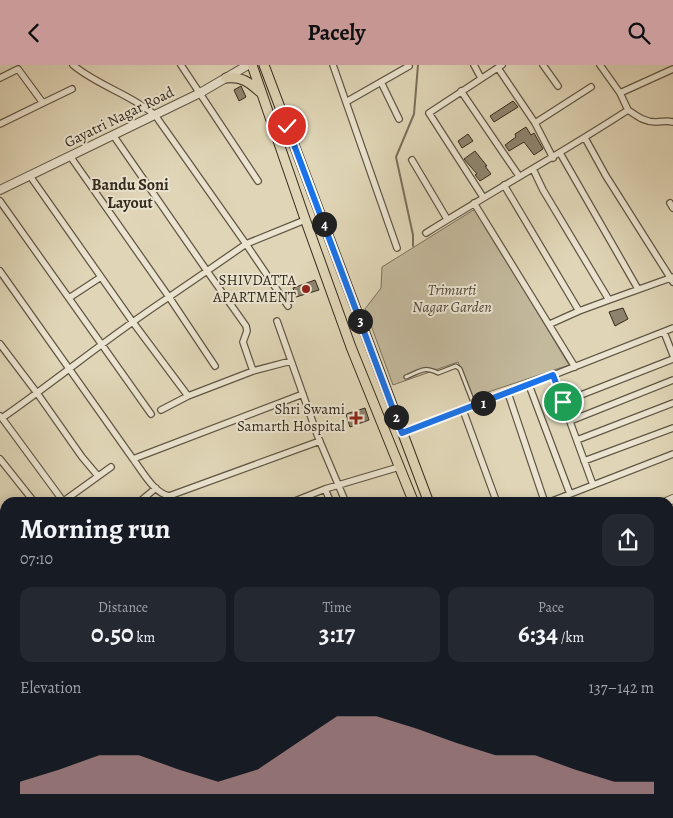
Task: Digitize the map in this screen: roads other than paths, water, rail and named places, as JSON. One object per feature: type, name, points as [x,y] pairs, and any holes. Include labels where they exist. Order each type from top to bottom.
[{"type":"main road","points":[[250,65],[351,347],[412,497]]},
{"type":"main road","points":[[264,65],[427,497]]},
{"type":"main road","points":[[226,78],[244,79],[260,92]]},
{"type":"street","points":[[73,65],[96,81],[146,107],[155,115],[288,306]]},
{"type":"street","points":[[181,65],[258,181]]},
{"type":"street","name":"Gayatri Nagar Road","points":[[0,190],[200,93],[250,65]]},
{"type":"street","points":[[333,65],[397,248]]},
{"type":"street","points":[[474,65],[481,78]]},
{"type":"street","points":[[543,65],[558,86]]},
{"type":"street","points":[[600,65],[620,93],[628,110],[641,120],[670,121],[673,116]]},
{"type":"street","points":[[346,102],[409,66]]},
{"type":"street","points":[[483,197],[429,113],[500,66],[535,123],[553,158]]},
{"type":"street","points":[[0,78],[18,69],[43,103]]},
{"type":"street","points":[[620,93],[673,69]]},
{"type":"street","points":[[380,81],[399,119]]},
{"type":"street","points":[[535,123],[591,87]]},
{"type":"street","points":[[0,124],[72,89]]},
{"type":"street","points":[[461,91],[519,176]]},
{"type":"street","points":[[426,233],[483,197],[553,158],[628,110]]},
{"type":"street","points":[[113,135],[246,326],[247,331],[243,342],[253,371]]},
{"type":"street","points":[[550,324],[638,289],[672,279],[606,176],[585,138]]},
{"type":"street","points":[[560,153],[638,289]]},
{"type":"street","points":[[70,156],[215,366]]},
{"type":"street","points":[[412,160],[447,219]]},
{"type":"street","points":[[533,169],[543,190],[609,300]]},
{"type":"street","points":[[30,176],[132,321],[188,396]]},
{"type":"street","points":[[504,185],[579,311]]},
{"type":"street","points":[[0,201],[151,414]]},
{"type":"street","points":[[474,203],[575,367]]},
{"type":"street","points":[[58,497],[1,417],[103,345],[132,321],[246,244],[305,220]]},
{"type":"street","points":[[0,271],[133,459],[156,489],[164,495],[169,496],[320,441]]},
{"type":"street","points":[[69,298],[101,277]]},
{"type":"street","points":[[277,321],[320,441],[332,487],[331,497]]},
{"type":"street","points":[[402,433],[673,328]]},
{"type":"street","points":[[664,332],[673,355]]},
{"type":"street","points":[[0,344],[82,457],[98,476]]},
{"type":"street","points":[[563,402],[673,359]]},
{"type":"street","points":[[161,410],[188,396],[253,371],[291,361]]},
{"type":"street","points":[[553,375],[593,485]]},
{"type":"street","points":[[570,421],[673,380]]},
{"type":"street","points":[[529,385],[570,493]]},
{"type":"street","points":[[508,393],[544,497]]},
{"type":"street","points":[[133,459],[303,394]]},
{"type":"street","points":[[577,440],[673,403]]},
{"type":"street","points":[[462,410],[495,497]]},
{"type":"street","points":[[584,461],[673,428]]},
{"type":"street","points":[[560,497],[673,454]]},
{"type":"street","points":[[0,459],[31,497]]},
{"type":"street","points":[[69,497],[111,467]]},
{"type":"street","points":[[306,497],[399,467]]},
{"type":"street","points":[[332,487],[341,497]]},
{"type":"street","points":[[146,497],[156,489]]},
{"type":"lane","points":[[406,377],[430,368],[438,373],[456,366],[460,369],[475,406]]},
{"type":"waterway","points":[[413,246],[413,235],[396,157],[414,114],[418,65]]},
{"type":"place","name":"SHIVDATTA APARTMENT","points":[[306,289]]},
{"type":"place","name":"Shri Swami Samarth Hospital","points":[[356,418]]},
{"type":"district","name":"Bandu Soni Layout","points":[[130,194]]},
{"type":"park label","name":"Trimurti Nagar Garden","points":[[452,298]]}]
